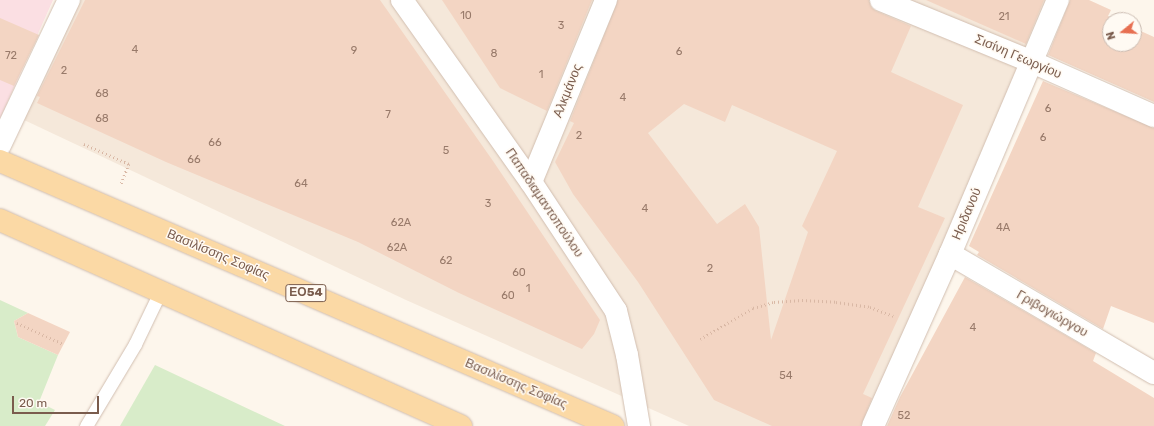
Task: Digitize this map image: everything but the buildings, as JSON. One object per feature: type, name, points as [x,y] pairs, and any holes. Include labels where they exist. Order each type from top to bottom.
[{"type":"main road","name":"Βασιλίσσης Σοφίας","points":[[0,161],[613,426]]},
{"type":"main road","points":[[0,220],[461,426]]},
{"type":"street","points":[[0,145],[69,0]]},
{"type":"street","name":"Παπαδιαμαντοπούλου","points":[[402,0],[531,182],[616,311],[627,355],[639,426]]},
{"type":"street","name":"Αλκμάνος","points":[[531,182],[606,0]]},
{"type":"street","name":"Σισίνη Γεωργίου","points":[[881,0],[1032,62],[1154,116]]},
{"type":"street","name":"Ηριδανού","points":[[873,426],[950,254],[1058,0]]},
{"type":"street","name":"Γριβογιώργου","points":[[950,254],[1154,373]]},
{"type":"lane","points":[[86,426],[135,344],[160,292]]},
{"type":"path","points":[[84,144],[129,164],[121,185]]},
{"type":"path","points":[[700,339],[753,308],[774,302],[802,300],[836,302],[870,307],[917,327]]},
{"type":"path","points":[[17,323],[63,344]]},
{"type":"shaded area","points":[[0,0],[53,0],[0,119]]},
{"type":"shaded area","points":[[79,0],[1051,0],[867,426],[689,426],[406,300],[22,119]]},
{"type":"green space","points":[[0,300],[28,313],[14,321],[18,337],[58,355],[39,402],[55,410],[45,426],[0,426]]},
{"type":"green space","points":[[155,365],[285,426],[120,426]]}]
